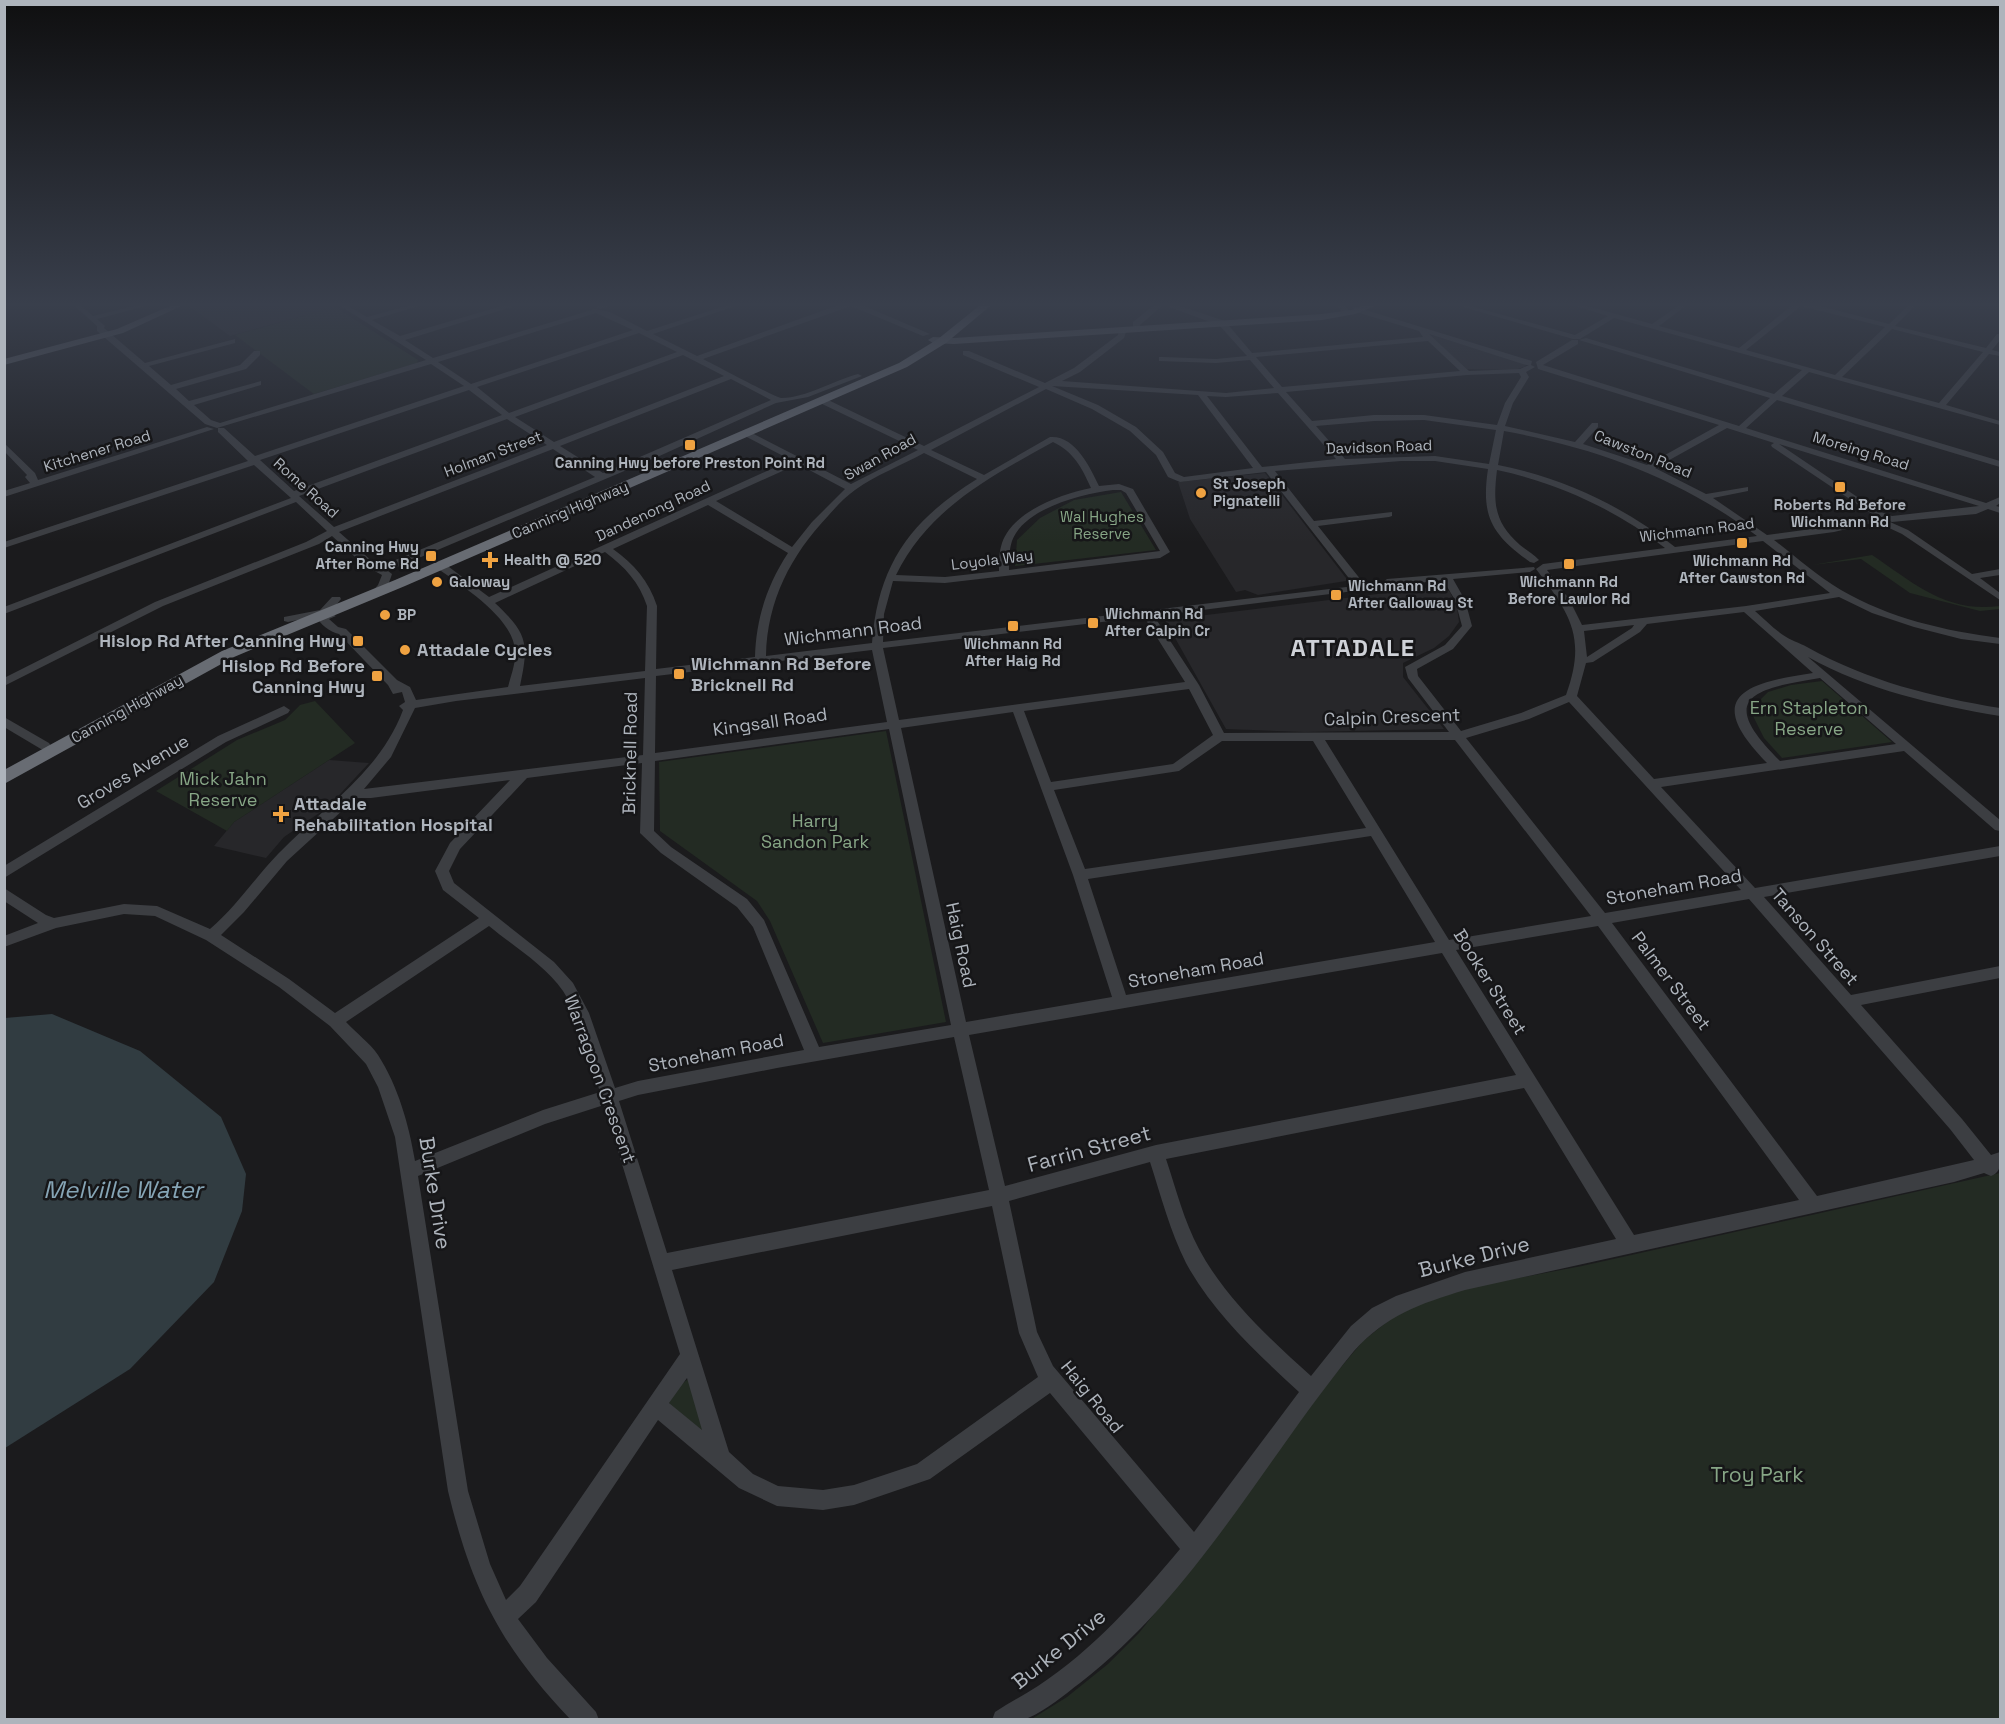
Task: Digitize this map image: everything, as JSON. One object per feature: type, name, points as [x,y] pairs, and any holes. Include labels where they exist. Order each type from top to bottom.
[{"type":"highway","name":"Canning Highway","points":[[4,768],[199,660],[336,599],[384,574],[660,461],[843,382]]},
{"type":"highway","name":"Canning Highway","points":[[4,777],[203,667],[254,643],[334,622],[359,600],[441,566],[660,461],[746,433],[857,382]]},
{"type":"street","name":"Rome Road","points":[[165,382],[369,564],[369,568],[379,577],[384,574]]},
{"type":"street","points":[[171,388],[190,382]]},
{"type":"street","name":"Kitchener Road","points":[[4,494],[362,382]]},
{"type":"street","points":[[464,382],[508,416],[602,477]]},
{"type":"street","points":[[4,545],[485,382]]},
{"type":"street","points":[[4,611],[294,497],[600,382]]},
{"type":"street","name":"Holman Street","points":[[4,683],[159,604],[365,520],[716,382]]},
{"type":"street","points":[[744,382],[774,398],[775,401]]},
{"type":"street","name":"Canning Highway","points":[[384,574],[602,477],[660,461],[775,401],[788,400],[831,382]]},
{"type":"street","points":[[1042,382],[1049,385],[1226,395],[1362,382]]},
{"type":"street","name":"Swan Road","points":[[760,661],[759,636],[767,605],[793,552],[808,530],[851,488],[1054,382]]},
{"type":"street","points":[[1273,382],[1342,461]]},
{"type":"street","points":[[1520,382],[1513,391],[1504,411],[1489,494],[1492,513],[1499,528],[1565,597],[1574,615],[1582,660],[1571,697]]},
{"type":"street","name":"Moreing Road","points":[[1592,382],[1987,506]]},
{"type":"street","points":[[1723,382],[2001,464]]},
{"type":"street","points":[[1740,429],[1793,382]]},
{"type":"street","points":[[1857,382],[2001,423]]},
{"type":"street","points":[[1941,406],[1961,382]]},
{"type":"street","points":[[189,404],[258,383]]},
{"type":"street","name":"Davidson Road","points":[[1049,385],[1095,407],[1133,429],[1160,454],[1171,475],[1183,480],[1342,461],[1403,458],[1447,460],[1540,479],[1591,497],[1640,523],[1672,549]]},
{"type":"street","points":[[1200,393],[1312,524],[1361,586]]},
{"type":"street","points":[[821,400],[983,478]]},
{"type":"street","name":"Cawston Road","points":[[1309,424],[1371,418],[1441,418],[1577,445],[1647,469],[1705,497],[1841,594],[1874,609],[1930,627],[1977,639],[2001,641]]},
{"type":"street","points":[[1647,469],[1726,424]]},
{"type":"street","points":[[1577,445],[1595,425]]},
{"type":"street","points":[[746,433],[851,488]]},
{"type":"street","name":"Haig Road","points":[[1096,489],[1080,457],[1068,445],[1053,439],[983,478],[941,507],[917,532],[897,561],[879,613],[878,646],[960,1030],[1028,1333],[1041,1364],[1051,1380],[1194,1549]]},
{"type":"street","points":[[1772,439],[1775,445],[2001,597]]},
{"type":"street","points":[[4,445],[8,454],[39,483]]},
{"type":"street","name":"Dandenong Road","points":[[488,602],[798,460]]},
{"type":"street","name":"Loyola Way","points":[[890,579],[945,580],[1160,555],[1165,552],[1126,488],[1096,489]]},
{"type":"street","points":[[1004,573],[1004,556],[1010,534],[1041,509],[1065,496],[1096,489]]},
{"type":"street","points":[[1705,497],[1745,489]]},
{"type":"street","points":[[709,501],[793,552]]},
{"type":"street","name":"Wichmann Road","points":[[408,703],[1834,529],[1976,511],[1987,506],[2000,507]]},
{"type":"street","name":"Wichmann Road","points":[[1889,522],[2000,507]]},
{"type":"street","points":[[1312,524],[1389,514]]},
{"type":"street","name":"Bricknell Road","points":[[607,549],[630,565],[645,584],[652,606],[647,833],[666,850],[742,903],[759,924],[814,1055]]},
{"type":"street","points":[[441,566],[488,602],[517,632],[521,649],[513,691]]},
{"type":"street","points":[[1970,577],[2001,572]]},
{"type":"street","points":[[376,593],[383,586],[384,574],[393,579],[422,574]]},
{"type":"street","name":"Palmer Street","points":[[1445,576],[1465,608],[1467,627],[1458,641],[1443,653],[1411,667],[1412,676],[1601,919],[1813,1205]]},
{"type":"street","points":[[1577,629],[1746,609],[1841,594]]},
{"type":"street","points":[[334,622],[329,604],[336,599]]},
{"type":"street","points":[[1746,609],[1904,747],[2001,827]]},
{"type":"street","points":[[211,936],[232,918],[282,858],[353,793],[384,758],[405,720],[403,717],[408,703],[393,683],[334,622],[317,613],[288,620]]},
{"type":"street","points":[[1046,787],[1176,768],[1189,761],[1208,742],[1220,737],[1192,685],[1148,613]]},
{"type":"street","points":[[1582,660],[1589,660],[1636,630],[1644,621]]},
{"type":"street","points":[[1780,639],[1789,641],[1830,665],[1895,690],[1962,706],[2001,712]]},
{"type":"street","points":[[1778,766],[1751,737],[1742,722],[1738,708],[1740,701],[1744,695],[1756,687],[1820,675]]},
{"type":"street","name":"Kingsall Road","points":[[353,793],[370,794],[523,775],[893,723],[1192,685]]},
{"type":"street","name":"Calpin Crescent","points":[[1220,737],[1458,736],[1525,716],[1571,697]]},
{"type":"street","name":"Tanson Street","points":[[1571,697],[1752,893],[1956,1124],[1997,1164]]},
{"type":"street","points":[[1017,707],[1080,875],[1121,1003]]},
{"type":"street","name":"Groves Avenue","points":[[4,873],[222,739],[284,710]]},
{"type":"street","points":[[4,721],[45,746]]},
{"type":"street","name":"Booker Street","points":[[1317,738],[1630,1245]]},
{"type":"street","points":[[1651,784],[1904,747]]},
{"type":"street","name":"Warragoon Crescent","points":[[523,775],[455,846],[442,871],[448,886],[549,966],[568,987],[581,1013],[610,1097],[721,1458]]},
{"type":"street","points":[[1080,875],[1374,831]]},
{"type":"street","name":"Stoneham Road","points":[[409,1171],[543,1117],[638,1088],[814,1055],[2001,851]]},
{"type":"street","points":[[4,893],[41,919],[54,923]]},
{"type":"street","name":"Burke Drive","points":[[4,942],[54,923],[124,909],[157,911],[211,936],[284,983],[335,1022],[372,1059],[386,1086],[403,1137],[458,1491],[478,1556],[504,1617],[513,1632],[539,1666],[588,1719]]},
{"type":"street","points":[[335,1022],[489,919]]},
{"type":"street","points":[[1846,1002],[2001,972]]},
{"type":"street","name":"Farrin Street","points":[[661,1263],[999,1196],[1156,1153],[1528,1080]]},
{"type":"street","points":[[1156,1153],[1180,1227],[1200,1268],[1232,1308],[1292,1372],[1313,1390]]},
{"type":"street","name":"Burke Drive","points":[[1003,1719],[1035,1703],[1114,1640],[1194,1549],[1341,1351],[1371,1321],[1419,1294],[1465,1281],[1954,1174],[1975,1175],[1997,1164]]},
{"type":"street","points":[[504,1617],[528,1594],[690,1356]]},
{"type":"street","points":[[656,1405],[746,1481],[777,1496],[823,1500],[854,1495],[922,1472],[1051,1380]]},
{"type":"shaded area","points":[[1265,473],[1346,578],[1346,581],[1258,595],[1245,590],[1236,592],[1190,519],[1178,482]]},
{"type":"shaded area","points":[[1443,586],[1450,592],[1457,607],[1459,622],[1449,636],[1434,648],[1403,663],[1403,677],[1444,729],[1305,732],[1226,729],[1165,620]]},
{"type":"shaded area","name":"Attadale Rehabilitation Hospital","points":[[329,760],[369,763],[328,807],[284,837],[266,858],[214,846],[234,822]]},
{"type":"green space","points":[[299,382],[352,382],[314,394]]},
{"type":"green space","name":"Wal Hughes Reserve","points":[[1121,492],[1156,550],[1015,566],[1017,540],[1040,518],[1074,500]]},
{"type":"green space","points":[[1872,555],[1917,586],[1947,601],[1981,607],[2000,606],[2000,609],[1980,611],[1910,593],[1861,559],[1812,565]]},
{"type":"green space","name":"Ern Stapleton Reserve","points":[[1822,681],[1892,742],[1782,758],[1764,738],[1750,710],[1768,692],[1791,685]]},
{"type":"green space","name":"Mick Jahn Reserve","points":[[315,701],[355,743],[234,822],[227,831],[156,791],[237,740],[285,720],[300,705]]},
{"type":"green space","name":"Harry Sandon Park","points":[[886,731],[946,1022],[823,1043],[770,921],[757,901],[660,831],[659,762]]},
{"type":"green space","name":"Troy Park","points":[[2000,1173],[2000,1719],[1030,1720],[1067,1697],[1108,1664],[1139,1633],[1192,1566],[1331,1379],[1363,1341],[1402,1310],[1460,1289],[1582,1266]]},
{"type":"green space","points":[[690,1378],[706,1433],[671,1407],[669,1402],[680,1385]]},
{"type":"water","name":"Melville Water","points":[[52,1014],[140,1051],[221,1117],[246,1174],[242,1211],[214,1282],[130,1369],[5,1448],[5,1018]]},
{"type":"place","name":"Canning Hwy before Preston Point Rd","points":[[690,445]]},
{"type":"place","name":"Roberts Rd Before Wichmann Rd","points":[[1840,487]]},
{"type":"place","name":"St Joseph Pignatelli","points":[[1201,493]]},
{"type":"place","name":"Wichmann Rd After Cawston Rd","points":[[1742,543]]},
{"type":"place","name":"Canning Hwy After Rome Rd","points":[[431,556]]},
{"type":"place","name":"Health @ 520","points":[[490,560]]},
{"type":"place","name":"Wichmann Rd Before Lawlor Rd","points":[[1569,564]]},
{"type":"place","name":"Galoway","points":[[437,582]]},
{"type":"place","name":"Wichmann Rd After Galloway St","points":[[1336,595]]},
{"type":"place","name":"BP","points":[[385,615]]},
{"type":"place","name":"Wichmann Rd After Calpin Cr","points":[[1093,623]]},
{"type":"place","name":"Wichmann Rd After Haig Rd","points":[[1013,626]]},
{"type":"place","name":"Hislop Rd After Canning Hwy","points":[[358,641]]},
{"type":"place","name":"Attadale Cycles","points":[[405,650]]},
{"type":"place","name":"Wichmann Rd Before Bricknell Rd","points":[[679,674]]},
{"type":"place","name":"Hislop Rd Before Canning Hwy","points":[[377,676]]},
{"type":"place","name":"Attadale Rehabilitation Hospital","points":[[281,814]]},
{"type":"district","name":"ATTADALE","points":[[1353,648]]}]
